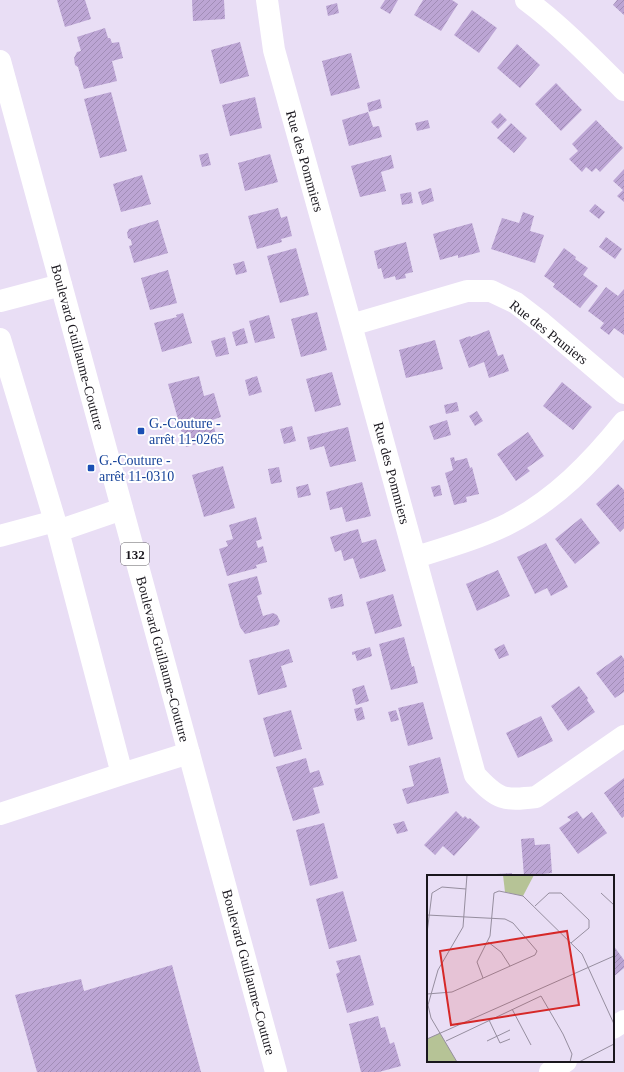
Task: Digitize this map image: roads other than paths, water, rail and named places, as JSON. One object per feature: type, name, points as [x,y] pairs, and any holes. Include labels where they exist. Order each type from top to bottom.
[{"type":"street","name":"Rue des Pommiers","points":[[267,0],[274,50],[416,557],[475,775],[488,790],[504,798],[520,799],[536,797],[624,736]]},
{"type":"street","points":[[526,0],[541,11],[624,90]]},
{"type":"street","name":"Boulevard Guillaume-Couture","points":[[0,62],[276,1072]]},
{"type":"street","points":[[0,301],[61,285]]},
{"type":"street","name":"Rue des Pruniers","points":[[351,325],[467,291],[491,291],[516,303],[542,323],[624,393]]},
{"type":"street","points":[[0,339],[56,526],[122,774]]},
{"type":"street","points":[[416,557],[464,542],[506,525],[538,507],[564,487],[602,450],[624,422]]},
{"type":"street","points":[[0,536],[56,526],[122,509]]},
{"type":"street","points":[[0,814],[189,753]]},
{"type":"street","points":[[614,1027],[624,1020]]},
{"type":"street","points":[[550,1072],[565,1062]]},
{"type":"place","name":"G.-Couture - arrêt 11-0265","points":[[141,431]]},
{"type":"place","name":"G.-Couture - arrêt 11-0310","points":[[91,468]]}]
